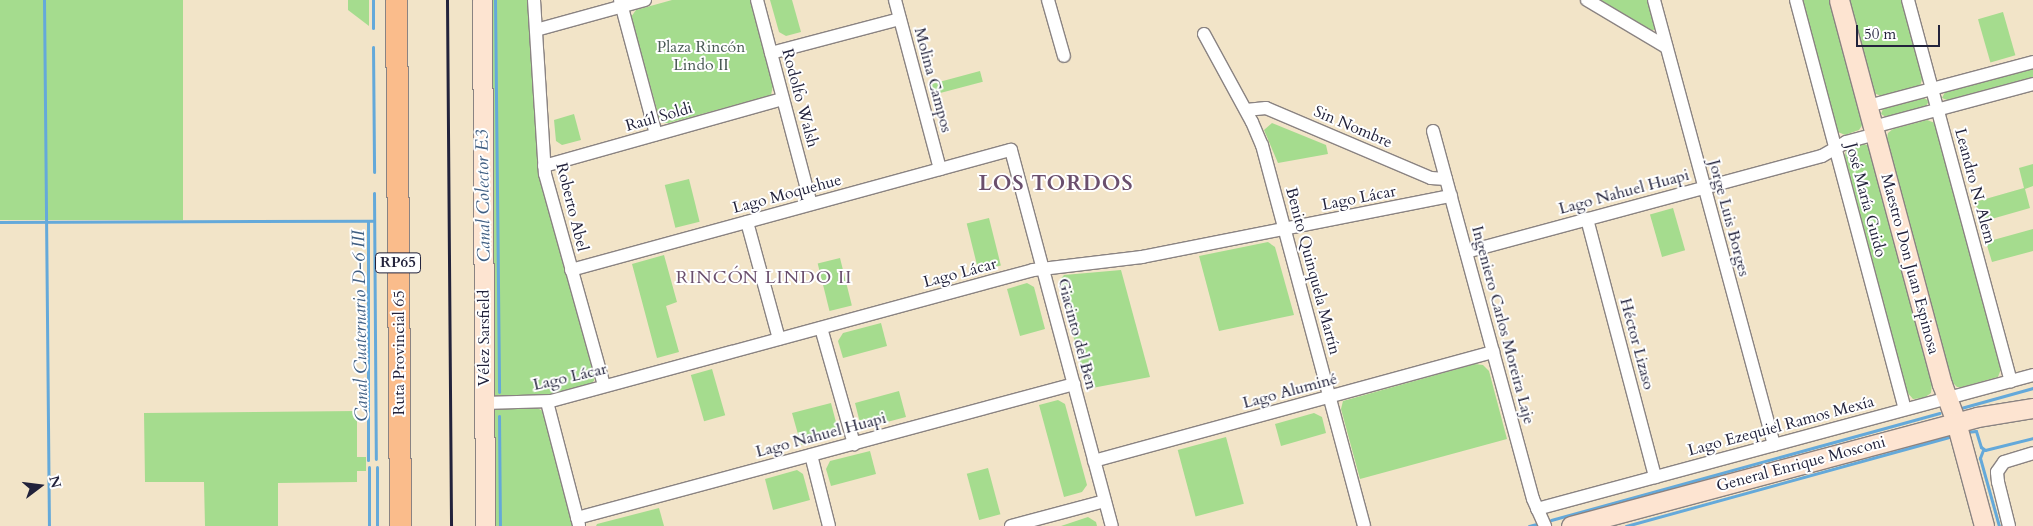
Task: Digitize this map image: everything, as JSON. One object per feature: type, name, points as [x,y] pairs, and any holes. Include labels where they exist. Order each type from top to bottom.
[{"type":"main road","name":"Ruta Provincial 65","points":[[396,0],[400,526]]},
{"type":"street","name":"Vélez Sarsfield","points":[[482,0],[485,526]]},
{"type":"street","name":"Roberto Abel","points":[[534,0],[544,166],[604,386]]},
{"type":"street","points":[[536,30],[621,3],[645,0]]},
{"type":"street","name":"Rodolfo Walsh","points":[[757,0],[811,204]]},
{"type":"street","name":"Molina Campos","points":[[895,0],[940,169]]},
{"type":"street","points":[[1048,0],[1064,56]]},
{"type":"street","points":[[1587,0],[1666,47]]},
{"type":"street","name":"Jorge Luis Borges","points":[[1654,0],[1774,445]]},
{"type":"street","name":"José María Guido","points":[[1796,0],[1905,409]]},
{"type":"street","name":"Maestro Don Juan Espinosa","points":[[1839,0],[1947,398],[1956,422],[1984,526]]},
{"type":"street","name":"Leandro N. Alem","points":[[1908,0],[2011,381]]},
{"type":"street","points":[[621,3],[656,134]]},
{"type":"street","points":[[771,53],[900,19]]},
{"type":"street","name":"Benito Quinquela Martín","points":[[1204,34],[1246,110],[1262,145],[1364,526]]},
{"type":"street","points":[[1868,106],[2033,62]]},
{"type":"street","name":"Lago Nahuel Huapi","points":[[1466,252],[1822,156],[1846,142],[1874,130],[1938,109],[2033,84]]},
{"type":"street","name":"Raúl Soldi","points":[[544,166],[783,99]]},
{"type":"street","name":"Sin Nombre","points":[[1246,110],[1266,108],[1431,178],[1446,179]]},
{"type":"street","name":"Ingeniero Carlos Moreira Laje","points":[[1433,131],[1537,509],[1545,526]]},
{"type":"street","name":"Lago Moquehue","points":[[571,270],[1011,150]]},
{"type":"street","name":"Giacinto del Ben","points":[[1011,150],[1112,526]]},
{"type":"street","name":"Lago Lácar","points":[[484,403],[547,402],[1043,268],[1142,257],[1451,196]]},
{"type":"street","name":"Héctor Lizaso","points":[[1587,219],[1655,477]]},
{"type":"street","points":[[747,222],[779,339]]},
{"type":"street","points":[[821,328],[854,444]]},
{"type":"street","name":"Lago Aluminé","points":[[1094,462],[1493,352]]},
{"type":"street","name":"Lago Ezequiel Ramos Mexía","points":[[1537,509],[2033,375]]},
{"type":"street","name":"Lago Nahuel Huapi","points":[[579,522],[811,455],[1074,384]]},
{"type":"street","points":[[547,402],[579,522]]},
{"type":"street","name":"General Enrique Mosconi","points":[[1577,525],[1983,415],[2033,408]]},
{"type":"street","points":[[2009,526],[1998,482],[1998,472],[2004,462],[2033,453]]},
{"type":"street","points":[[811,455],[829,526]]},
{"type":"street","points":[[1011,526],[1105,500]]},
{"type":"green space","points":[[0,0],[183,0],[183,220],[0,220]]},
{"type":"green space","points":[[348,0],[369,0],[369,26],[348,10]]},
{"type":"green space","points":[[487,0],[529,0],[539,176],[595,376],[594,381],[589,385],[551,395],[494,396],[493,394]]},
{"type":"green space","name":"Plaza Rincón Lindo II","points":[[672,0],[751,0],[773,86],[771,95],[669,123],[662,123],[631,17],[636,10]]},
{"type":"green space","points":[[770,0],[792,0],[801,32],[786,36],[779,32]]},
{"type":"green space","points":[[1597,0],[1648,0],[1656,29],[1650,31]]},
{"type":"green space","points":[[1802,0],[1829,0],[1863,124],[1859,130],[1845,135],[1838,132]]},
{"type":"green space","points":[[1848,0],[1902,0],[1923,76],[1920,86],[1881,96],[1874,93]]},
{"type":"green space","points":[[2003,12],[2015,55],[1990,62],[1978,19]]},
{"type":"green space","points":[[2033,68],[2033,77],[1947,100],[1942,98],[1945,92]]},
{"type":"green space","points":[[980,71],[983,82],[934,95],[931,84]]},
{"type":"green space","points":[[1924,98],[1929,101],[1926,106],[1886,117],[1881,114],[1883,109]]},
{"type":"green space","points":[[574,114],[581,140],[562,145],[556,141],[554,120]]},
{"type":"green space","points":[[1927,120],[1935,123],[2001,369],[1998,377],[1962,387],[1957,387],[1952,382],[1887,138],[1888,133],[1893,129]]},
{"type":"green space","points":[[1272,123],[1326,145],[1328,154],[1278,163],[1264,130]]},
{"type":"green space","points":[[1863,144],[1869,148],[1932,384],[1931,393],[1924,398],[1913,399],[1907,392],[1845,156],[1846,150]]},
{"type":"green space","points":[[2033,164],[2033,186],[2025,189],[2030,208],[1981,222],[1975,202],[2024,188],[2019,168]]},
{"type":"green space","points":[[689,179],[700,222],[675,228],[665,185]]},
{"type":"green space","points":[[1673,208],[1685,250],[1662,257],[1650,215]]},
{"type":"green space","points":[[989,218],[1001,266],[979,271],[967,224]]},
{"type":"green space","points":[[2033,229],[2033,251],[1992,262],[1986,242]]},
{"type":"green space","points":[[1268,242],[1275,247],[1294,315],[1219,331],[1199,256]]},
{"type":"green space","points":[[664,255],[677,302],[666,306],[679,352],[657,358],[632,264]]},
{"type":"green space","points":[[840,258],[852,306],[830,311],[818,264]]},
{"type":"green space","points":[[1121,270],[1150,377],[1087,389],[1059,281],[1064,275]]},
{"type":"green space","points":[[1027,283],[1034,287],[1045,329],[1020,336],[1007,289]]},
{"type":"green space","points":[[881,323],[887,346],[843,358],[838,341],[843,333]]},
{"type":"green space","points":[[1475,364],[1483,365],[1489,371],[1507,439],[1360,479],[1341,409],[1343,401]]},
{"type":"green space","points":[[712,369],[725,415],[704,421],[691,375]]},
{"type":"green space","points":[[899,391],[906,417],[868,427],[860,423],[855,403]]},
{"type":"green space","points":[[1058,400],[1065,404],[1087,485],[1082,492],[1064,497],[1039,405]]},
{"type":"green space","points":[[831,403],[838,430],[834,436],[801,445],[792,413]]},
{"type":"green space","points":[[498,408],[537,408],[543,411],[574,526],[492,526],[493,410]]},
{"type":"green space","points":[[357,411],[357,457],[366,457],[366,471],[357,471],[357,482],[278,483],[278,526],[205,526],[204,482],[145,482],[144,413]]},
{"type":"green space","points":[[1314,413],[1322,417],[1326,433],[1281,446],[1275,424]]},
{"type":"green space","points":[[1226,437],[1244,504],[1196,517],[1178,450]]},
{"type":"green space","points":[[870,451],[876,474],[831,486],[826,469],[830,461]]},
{"type":"green space","points":[[988,468],[1000,514],[979,520],[967,474]]},
{"type":"green space","points":[[797,470],[803,474],[810,500],[773,510],[765,479]]},
{"type":"green space","points":[[659,508],[664,526],[596,526],[597,524]]},
{"type":"green space","points":[[1088,517],[1096,522],[1097,526],[1061,526]]},
{"type":"waterway","points":[[44,0],[49,526]]},
{"type":"waterway","name":"Canal Cuaternario D-6 III","points":[[373,0],[373,28]]},
{"type":"waterway","name":"Canal Colector E3","points":[[495,0],[499,392]]},
{"type":"waterway","name":"Canal Cuaternario D-6 III","points":[[373,47],[374,172]]},
{"type":"waterway","name":"Canal Cuaternario D-6 III","points":[[374,193],[376,459]]},
{"type":"waterway","points":[[368,221],[368,460]]},
{"type":"waterway","points":[[0,222],[374,221]]},
{"type":"waterway","points":[[1961,408],[2033,388]]},
{"type":"waterway","points":[[1551,520],[1940,413]]},
{"type":"waterway","name":"Canal Colector E3","points":[[499,416],[500,526]]},
{"type":"waterway","points":[[1966,432],[1976,431],[1981,447],[1985,450],[2033,438]]},
{"type":"waterway","points":[[1626,526],[1950,437]]},
{"type":"waterway","points":[[1983,450],[1980,458],[1999,526]]},
{"type":"waterway","points":[[369,467],[369,526]]},
{"type":"waterway","name":"Canal Cuaternario D-6 III","points":[[377,467],[377,526]]},
{"type":"waterway","points":[[1529,526],[1536,524]]},
{"type":"railway","points":[[447,0],[451,526]]},
{"type":"district","name":"LOS TORDOS","points":[[1056,184]]},
{"type":"district","name":"RINCÓN LINDO II","points":[[764,278]]}]
